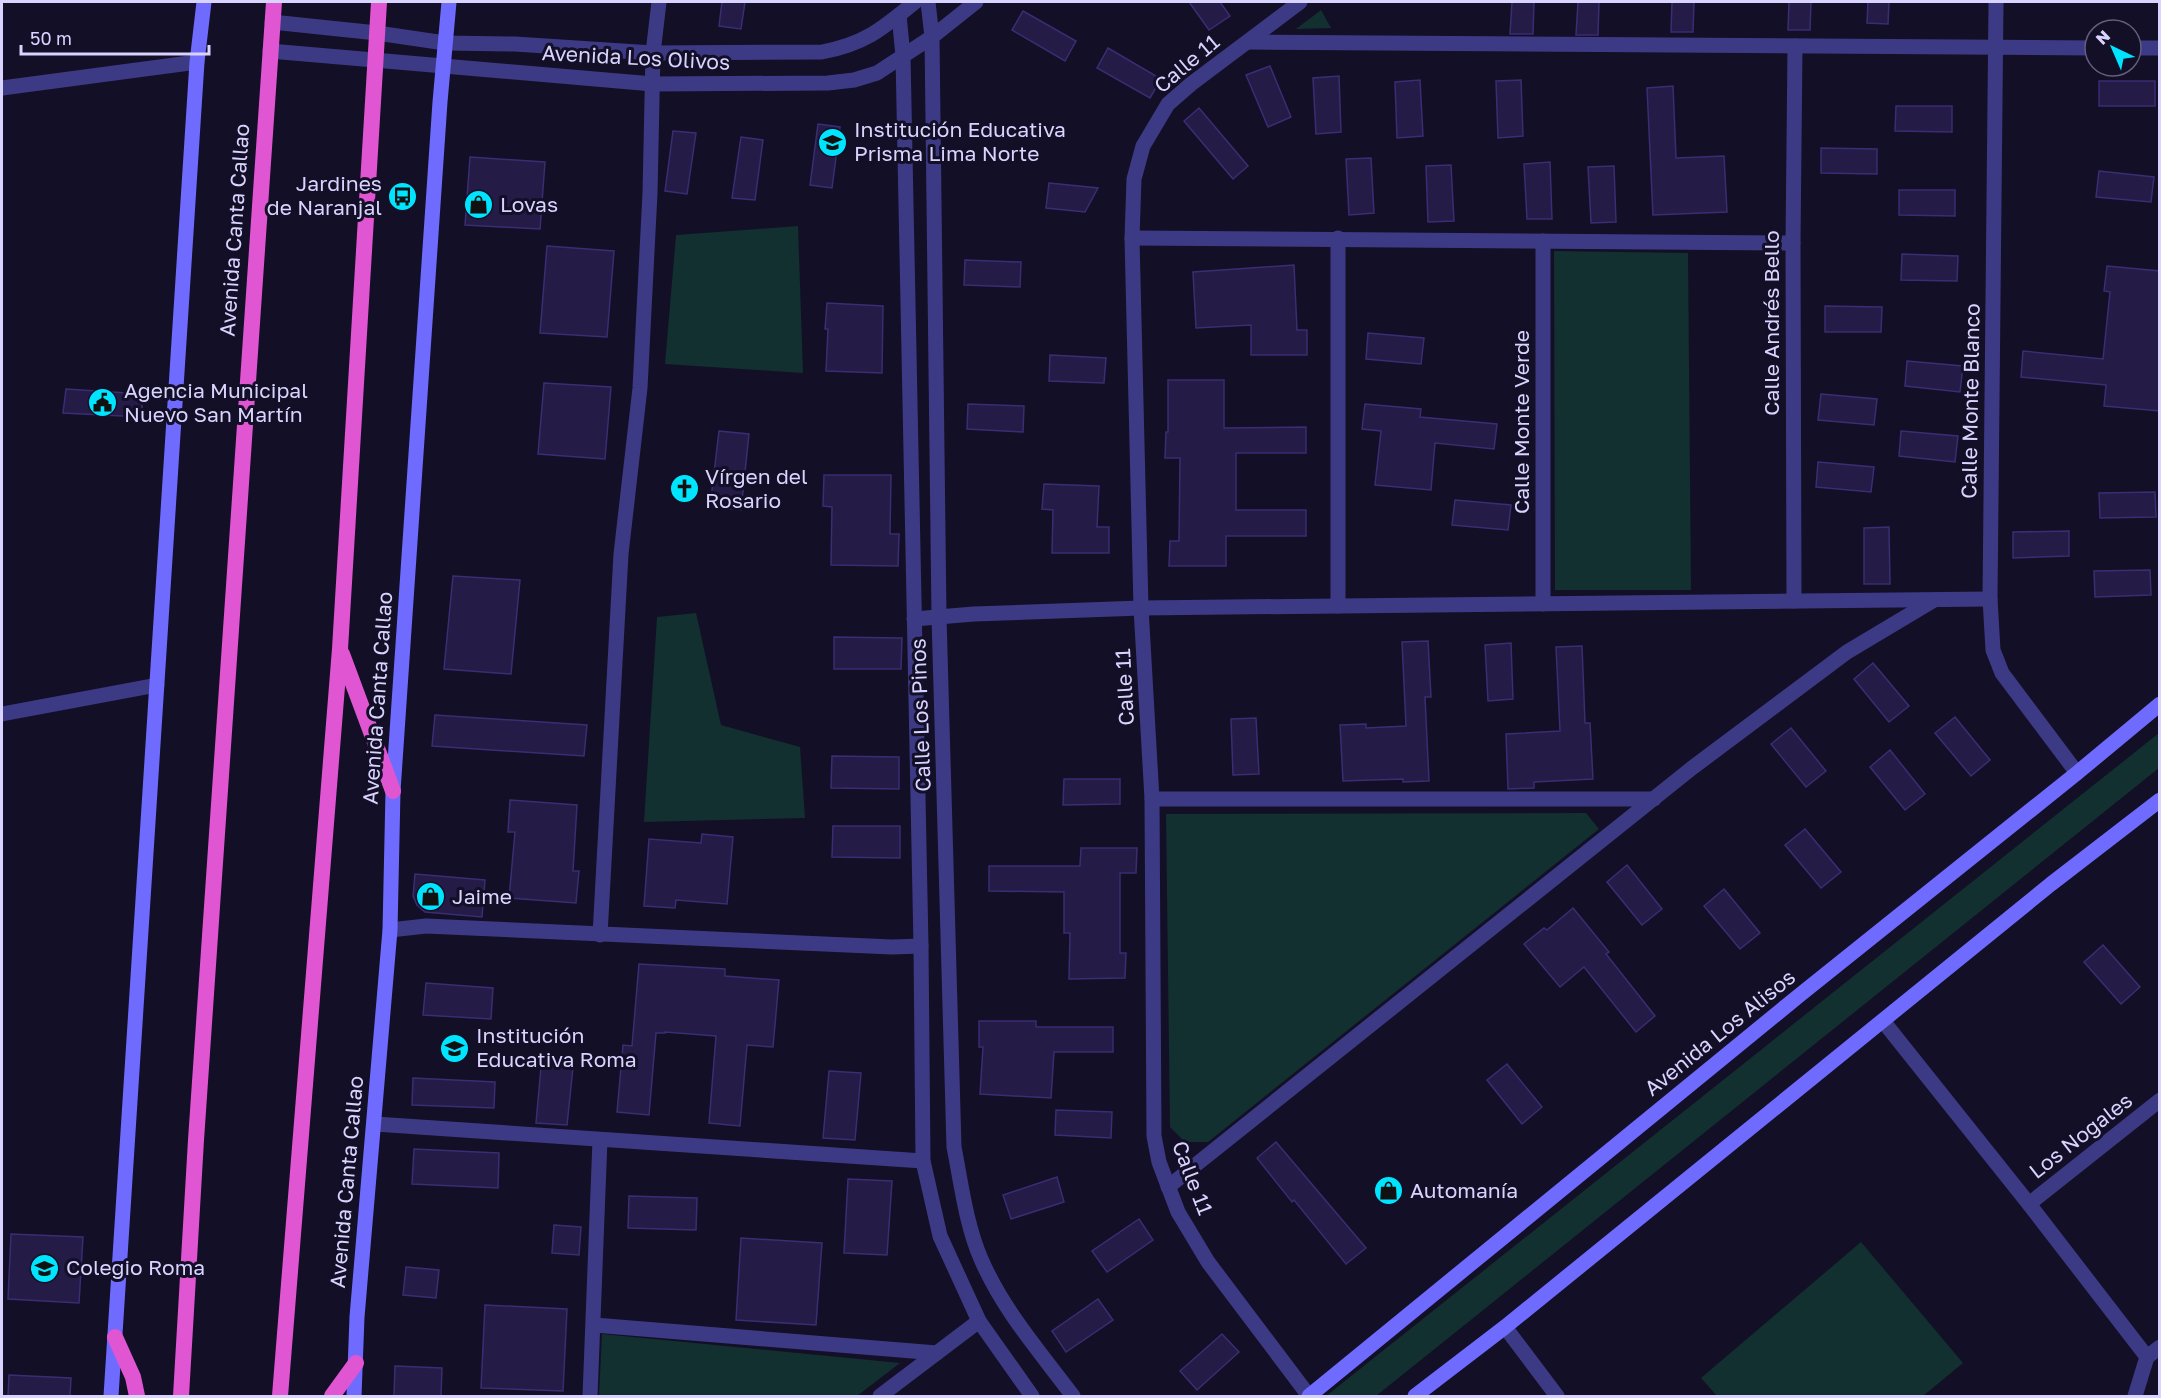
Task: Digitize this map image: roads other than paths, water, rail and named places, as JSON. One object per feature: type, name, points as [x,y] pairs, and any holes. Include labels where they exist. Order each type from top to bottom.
[{"type":"highway","name":"Avenida Canta Callao","points":[[181,1396],[196,1140],[274,2]]},
{"type":"highway","name":"Avenida Canta Callao","points":[[280,1396],[340,649],[379,2]]},
{"type":"highway","points":[[340,649],[393,791]]},
{"type":"highway","points":[[115,1337],[133,1377],[137,1396]]},
{"type":"highway","points":[[332,1396],[356,1362]]},
{"type":"main road","points":[[111,1396],[197,62],[204,2]]},
{"type":"main road","name":"Avenida Canta Callao","points":[[354,1396],[357,1317],[390,930],[393,791],[449,2]]},
{"type":"main road","name":"Avenida Los Alisos","points":[[1309,1396],[2160,704]]},
{"type":"main road","points":[[1415,1396],[1505,1327],[2160,800]]},
{"type":"street","points":[[600,935],[621,554],[640,388],[653,53],[659,2]]},
{"type":"street","name":"Avenida Los Olivos","points":[[272,22],[445,43],[515,44],[653,53],[822,52],[847,48],[875,33],[899,8],[915,2]]},
{"type":"street","name":"Calle Los Pinos","points":[[928,2],[932,37],[939,617],[954,1147],[980,1257],[1003,1303],[1073,1396]]},
{"type":"street","name":"Avenida Los Olivos","points":[[270,51],[653,84],[828,83],[854,80],[877,73],[932,37],[976,2]]},
{"type":"street","name":"Calle 11","points":[[1300,2],[1168,104],[1143,146],[1134,179],[1132,238],[1142,608],[1152,800],[1154,1136],[1159,1162],[1178,1212],[1208,1262],[1309,1396]]},
{"type":"street","name":"Calle Monte Blanco","points":[[1996,2],[1990,599],[1993,650],[2002,673],[2077,773]]},
{"type":"street","name":"Calle Los Pinos","points":[[899,8],[903,56],[921,946],[923,1161],[940,1236],[979,1321],[1032,1396]]},
{"type":"street","points":[[1248,42],[2083,48]]},
{"type":"street","name":"Calle Andrés Bello","points":[[1794,601],[1795,46]]},
{"type":"street","points":[[2143,48],[2160,48]]},
{"type":"street","points":[[2,88],[197,62]]},
{"type":"street","points":[[1132,238],[1793,243]]},
{"type":"street","points":[[1338,238],[1338,606]]},
{"type":"street","name":"Calle Monte Verde","points":[[1543,241],[1543,604]]},
{"type":"street","points":[[1168,1187],[1692,768],[1847,652],[1935,599]]},
{"type":"street","points":[[914,619],[1142,608],[1990,599]]},
{"type":"street","points":[[2,714],[157,685]]},
{"type":"street","points":[[1152,800],[1654,799]]},
{"type":"street","points":[[390,930],[426,926],[892,947],[921,946]]},
{"type":"street","points":[[1883,1021],[2147,1357]]},
{"type":"street","name":"Los Nogales","points":[[2029,1204],[2160,1100]]},
{"type":"street","points":[[375,1124],[923,1161]]},
{"type":"street","points":[[590,1396],[600,1140]]},
{"type":"street","points":[[880,1396],[979,1321]]},
{"type":"street","points":[[594,1325],[937,1353]]},
{"type":"street","points":[[1505,1327],[1557,1396]]},
{"type":"street","points":[[2135,1396],[2147,1357],[2160,1347]]},
{"type":"place","name":"Institución Educativa Prisma Lima Norte","points":[[833,142]]},
{"type":"place","name":"Jardines de Naranjal","points":[[403,196]]},
{"type":"place","name":"Lovas","points":[[479,205]]},
{"type":"place","name":"Agencia Municipal Nuevo San Martín","points":[[103,403]]},
{"type":"place","name":"Vírgen del Rosario","points":[[684,489]]},
{"type":"place","name":"Jaime","points":[[431,897]]},
{"type":"place","name":"Institución Educativa Roma","points":[[455,1048]]},
{"type":"place","name":"Automanía","points":[[1389,1191]]},
{"type":"place","name":"Colegio Roma","points":[[45,1268]]}]
